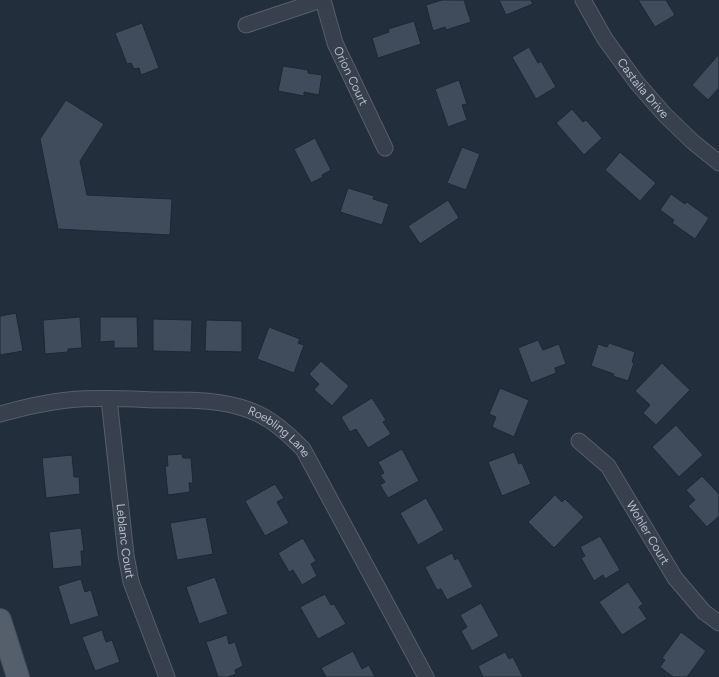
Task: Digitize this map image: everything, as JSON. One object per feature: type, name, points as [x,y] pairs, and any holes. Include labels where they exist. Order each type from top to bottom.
[{"type":"main road","points":[[0,620],[18,677]]},
{"type":"street","points":[[246,25],[322,0]]},
{"type":"street","name":"Orion Court","points":[[322,0],[335,44],[386,148]]},
{"type":"street","name":"Castalia Drive","points":[[583,0],[605,39],[637,83],[665,115],[693,142],[719,162]]},
{"type":"street","name":"Leblanc Court","points":[[109,399],[126,555],[131,582],[167,677]]},
{"type":"street","name":"Roebling Lane","points":[[0,414],[28,406],[67,400],[205,400],[220,402],[250,410],[269,420],[279,427],[302,449],[426,677]]},
{"type":"street","name":"Wohler Court","points":[[579,441],[608,466],[675,578],[704,612],[719,623]]},
{"type":"building","points":[[442,0],[464,0],[471,22],[446,30],[445,27],[433,31],[426,5]]},
{"type":"building","points":[[499,0],[531,0],[533,4],[506,15]]},
{"type":"building","points":[[638,0],[666,0],[675,15],[655,27]]},
{"type":"building","points":[[414,21],[421,44],[378,58],[372,38],[389,32],[388,29]]},
{"type":"building","points":[[142,23],[159,68],[141,75],[139,68],[134,69],[131,63],[127,64],[115,33]]},
{"type":"building","points":[[529,47],[538,63],[541,61],[556,87],[536,99],[512,57]]},
{"type":"building","points":[[719,54],[719,88],[708,100],[692,85]]},
{"type":"building","points":[[283,66],[308,70],[308,73],[322,75],[319,95],[304,92],[304,96],[278,91]]},
{"type":"building","points":[[459,80],[467,104],[462,105],[467,120],[448,127],[435,89]]},
{"type":"building","points":[[66,100],[104,124],[80,161],[87,195],[172,199],[170,235],[58,229],[40,139]]},
{"type":"building","points":[[572,109],[583,122],[586,120],[602,138],[584,155],[556,123]]},
{"type":"building","points":[[315,138],[331,170],[322,175],[323,177],[311,183],[294,149]]},
{"type":"building","points":[[462,147],[480,154],[466,190],[447,183]]},
{"type":"building","points":[[620,152],[656,183],[640,201],[605,170]]},
{"type":"building","points":[[348,188],[374,196],[373,199],[389,204],[382,225],[340,212]]},
{"type":"building","points":[[671,194],[685,204],[687,202],[709,218],[695,239],[672,223],[674,220],[660,210]]},
{"type":"building","points":[[448,200],[459,218],[420,244],[408,226]]},
{"type":"building","points":[[16,313],[23,351],[0,355],[0,316]]},
{"type":"building","points":[[80,317],[82,348],[68,349],[68,352],[45,354],[43,320]]},
{"type":"building","points":[[100,317],[137,317],[138,348],[114,348],[114,341],[100,342]]},
{"type":"building","points":[[153,319],[192,320],[191,352],[153,351]]},
{"type":"building","points":[[206,320],[242,321],[242,352],[205,351]]},
{"type":"building","points":[[269,327],[300,339],[298,343],[304,345],[294,373],[257,359]]},
{"type":"building","points":[[538,340],[543,350],[559,344],[566,364],[555,368],[556,373],[531,383],[518,348]]},
{"type":"building","points":[[609,343],[635,352],[632,362],[634,363],[628,381],[613,376],[614,374],[591,366],[598,344],[607,347]]},
{"type":"building","points":[[321,361],[349,386],[332,406],[314,390],[319,384],[309,374]]},
{"type":"building","points":[[662,363],[690,390],[656,425],[643,413],[650,405],[635,391]]},
{"type":"building","points":[[500,388],[529,400],[514,437],[492,427],[496,417],[489,414]]},
{"type":"building","points":[[372,398],[386,420],[383,422],[391,434],[368,448],[356,429],[350,432],[341,417]]},
{"type":"building","points":[[676,425],[703,455],[679,477],[652,447]]},
{"type":"building","points":[[402,449],[419,481],[388,498],[380,485],[385,482],[380,475],[384,473],[378,462]]},
{"type":"building","points":[[514,452],[519,464],[522,463],[531,484],[502,496],[488,462]]},
{"type":"building","points":[[182,454],[183,458],[191,458],[193,483],[189,483],[190,492],[168,495],[165,466],[168,466],[167,455]]},
{"type":"building","points":[[72,455],[74,477],[79,477],[80,494],[46,498],[42,458]]},
{"type":"building","points":[[702,476],[719,494],[719,516],[707,527],[688,506],[695,500],[686,490]]},
{"type":"building","points":[[275,484],[284,498],[277,502],[289,523],[265,536],[245,501]]},
{"type":"building","points":[[555,495],[562,502],[565,499],[584,517],[554,548],[528,522]]},
{"type":"building","points":[[426,498],[444,530],[418,545],[400,513]]},
{"type":"building","points":[[206,517],[213,554],[177,560],[170,523]]},
{"type":"building","points":[[81,528],[84,551],[81,551],[82,566],[53,569],[49,532]]},
{"type":"building","points":[[600,536],[620,570],[605,579],[603,575],[594,581],[581,558],[585,556],[580,547]]},
{"type":"building","points":[[303,538],[316,561],[311,564],[317,576],[302,585],[293,570],[289,572],[278,553]]},
{"type":"building","points":[[452,553],[455,560],[458,558],[473,587],[447,600],[441,589],[437,590],[425,567]]},
{"type":"building","points":[[215,577],[228,614],[199,624],[186,587]]},
{"type":"building","points":[[81,579],[85,592],[91,590],[99,616],[70,625],[58,586]]},
{"type":"building","points":[[628,582],[643,604],[639,607],[647,619],[622,635],[599,602]]},
{"type":"building","points":[[325,594],[331,605],[334,604],[346,624],[318,639],[300,607]]},
{"type":"building","points":[[481,603],[499,636],[472,651],[461,631],[467,627],[460,615]]},
{"type":"building","points":[[102,630],[106,642],[112,640],[120,662],[95,671],[82,637]]},
{"type":"building","points":[[681,632],[706,651],[687,677],[673,677],[660,667],[665,660],[662,658]]},
{"type":"building","points":[[227,635],[229,644],[235,642],[243,666],[235,670],[236,674],[228,677],[218,677],[206,642]]},
{"type":"building","points":[[353,651],[362,669],[369,665],[375,677],[326,677],[321,668]]},
{"type":"building","points":[[505,652],[509,659],[513,657],[523,677],[483,677],[478,666]]}]
